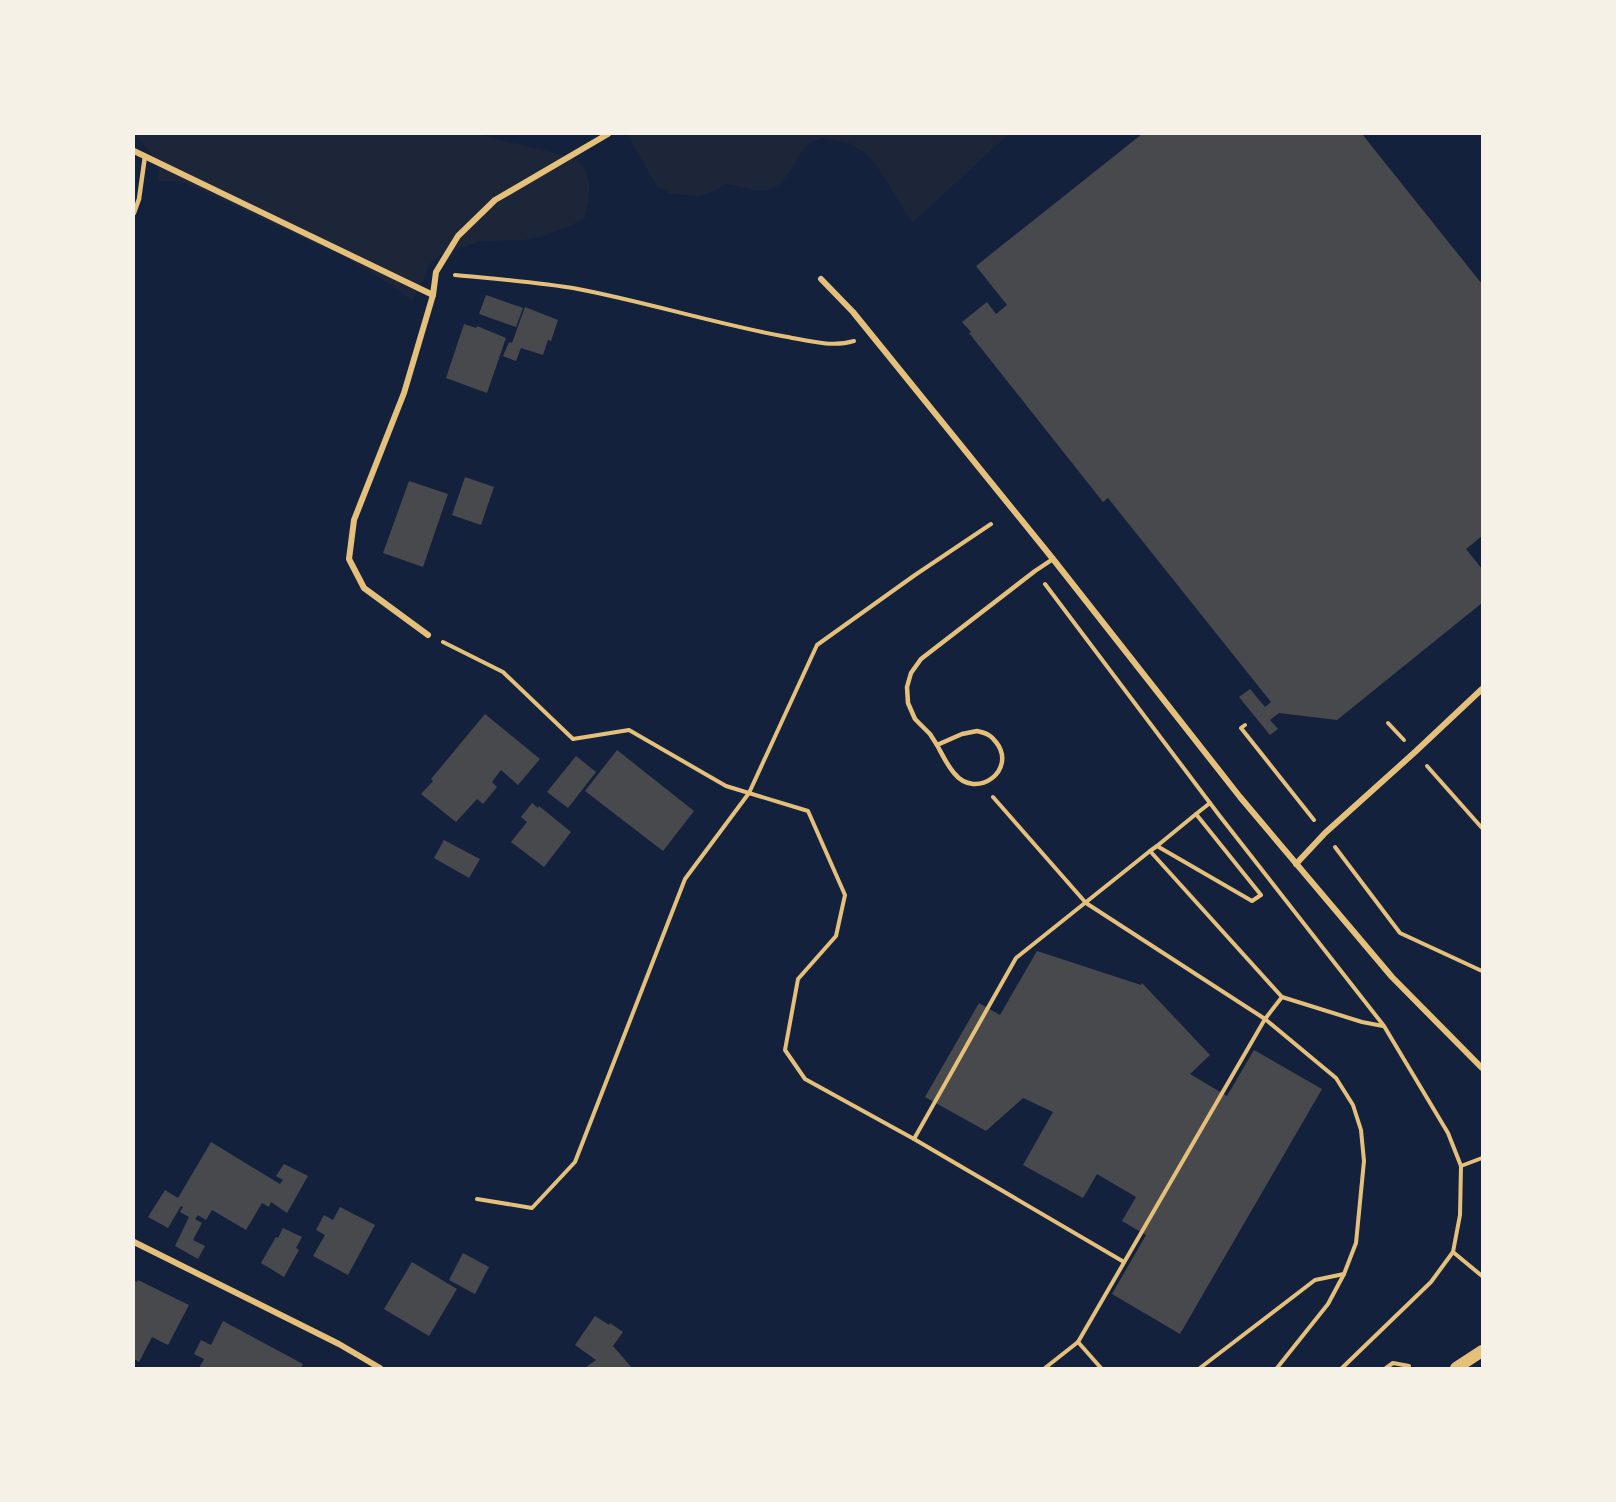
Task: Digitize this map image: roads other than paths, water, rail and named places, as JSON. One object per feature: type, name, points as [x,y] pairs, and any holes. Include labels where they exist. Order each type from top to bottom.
[{"type":"main road","points":[[1461,1365],[1482,1339]]},
{"type":"main road","points":[[1461,1365],[1482,1351]]},
{"type":"street","points":[[429,635],[364,588],[349,559],[354,520],[404,393],[433,295],[436,272],[458,236],[495,200],[608,134]]},
{"type":"street","points":[[134,151],[433,295]]},
{"type":"street","points":[[821,279],[869,331],[1053,559],[1240,797],[1296,864],[1392,977],[1482,1068]]},
{"type":"street","points":[[1296,864],[1325,833],[1482,689]]},
{"type":"street","points":[[134,1242],[339,1344],[380,1368]]},
{"type":"lane","points":[[134,213],[139,199],[144,156]]},
{"type":"lane","points":[[937,745],[962,734],[977,731],[991,736],[1001,748],[1002,763],[995,777],[982,784],[967,783],[954,774],[930,734],[915,719],[908,703],[907,687],[911,673],[921,659],[1053,559]]}]
